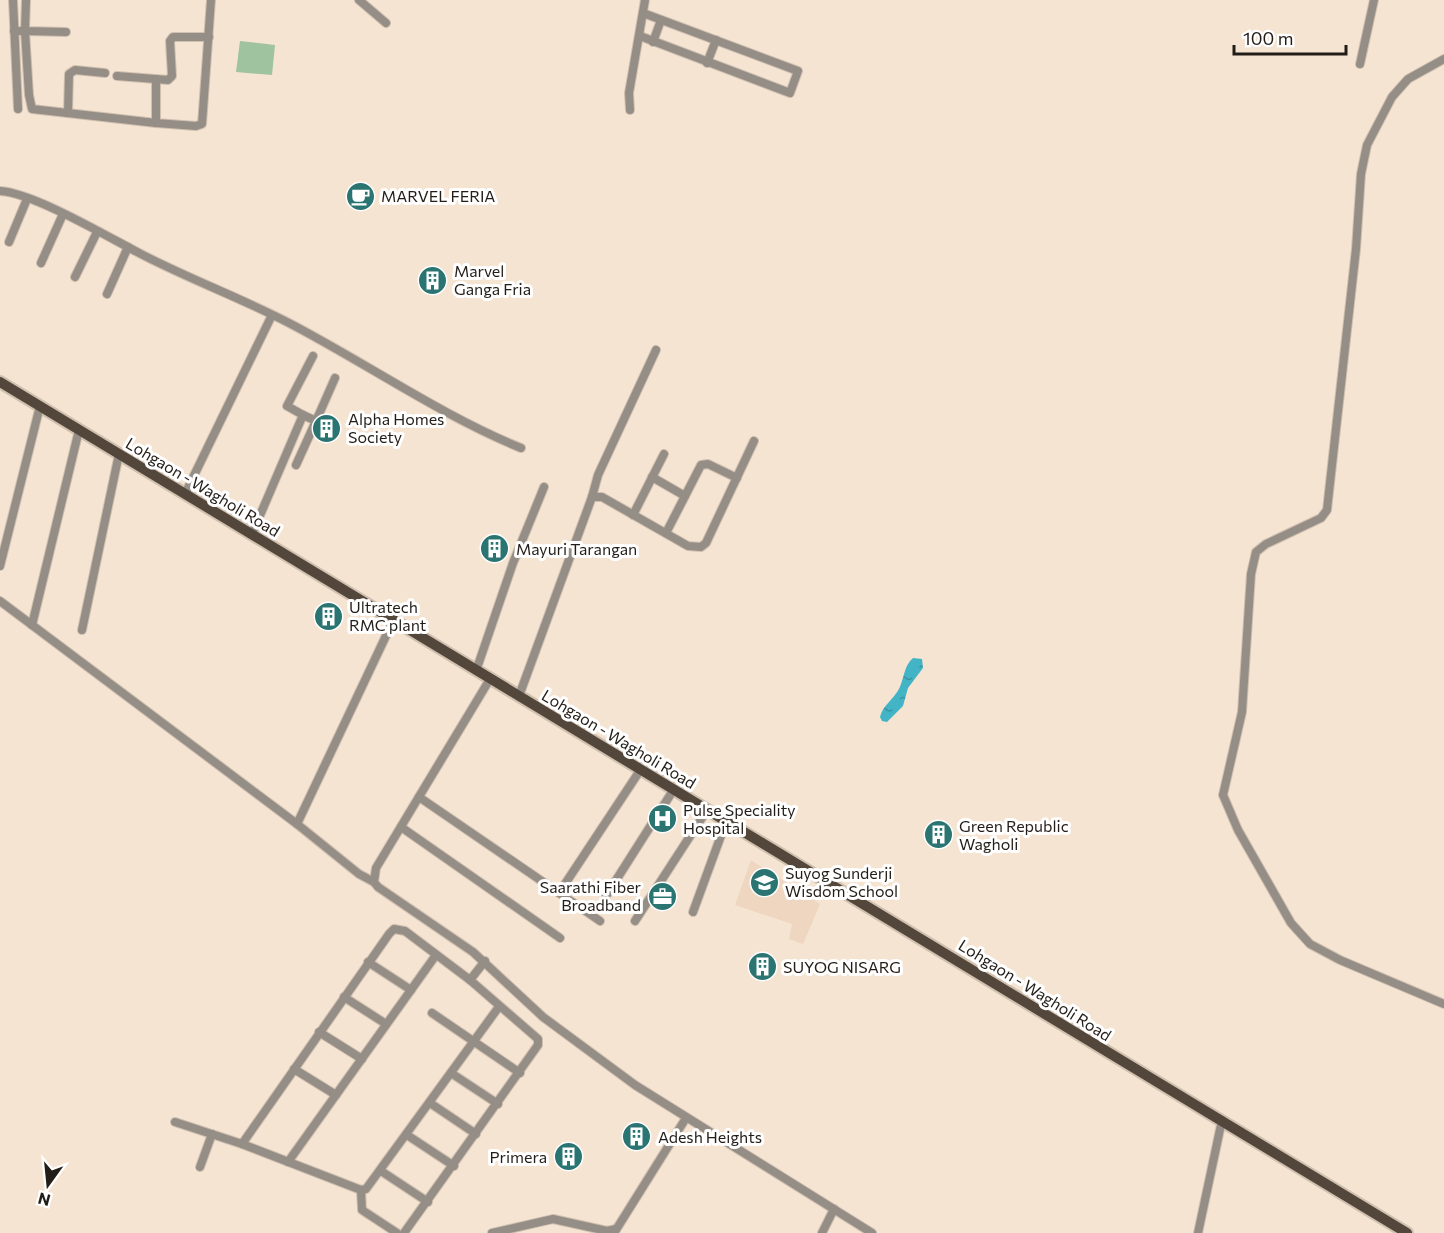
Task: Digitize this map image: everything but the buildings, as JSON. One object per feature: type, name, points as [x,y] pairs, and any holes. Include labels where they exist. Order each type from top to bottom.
[{"type":"main road","name":"Lohgaon - Wagholi Road","points":[[0,382],[1404,1232]]},
{"type":"street","points":[[13,0],[18,110]]},
{"type":"street","points":[[26,0],[29,95],[32,109],[196,126],[204,119],[211,0]]},
{"type":"street","points":[[359,0],[386,23]]},
{"type":"street","points":[[630,110],[629,93],[645,0]]},
{"type":"street","points":[[1360,64],[1374,0]]},
{"type":"street","points":[[640,36],[790,93],[798,71],[643,13]]},
{"type":"street","points":[[653,42],[661,20]]},
{"type":"street","points":[[14,31],[66,32]]},
{"type":"street","points":[[117,76],[171,78],[170,40],[173,37],[209,37]]},
{"type":"street","points":[[708,63],[716,40]]},
{"type":"street","points":[[1444,59],[1408,80],[1392,97],[1367,145],[1360,174],[1359,217],[1331,495],[1327,510],[1321,518],[1266,544],[1257,552],[1251,574],[1242,712],[1223,795],[1238,830],[1273,893],[1300,934],[1323,952],[1444,1004]]},
{"type":"street","points":[[68,113],[69,74],[75,70],[105,73]]},
{"type":"street","points":[[156,79],[156,123]]},
{"type":"street","points":[[0,191],[63,214],[128,248],[272,315],[370,370],[521,448]]},
{"type":"street","points":[[9,242],[27,199]]},
{"type":"street","points":[[41,263],[63,214]]},
{"type":"street","points":[[75,277],[97,232]]},
{"type":"street","points":[[107,294],[128,248]]},
{"type":"street","points":[[185,494],[272,315]]},
{"type":"street","points":[[519,696],[598,475],[656,350]]},
{"type":"street","points":[[313,356],[287,406],[315,421]]},
{"type":"street","points":[[296,465],[335,378]]},
{"type":"street","points":[[0,566],[40,406]]},
{"type":"street","points":[[252,534],[303,415]]},
{"type":"street","points":[[32,625],[80,430]]},
{"type":"street","points":[[592,497],[602,497],[688,546],[701,547],[706,543],[754,441]]},
{"type":"street","points":[[82,630],[119,454]]},
{"type":"street","points":[[633,515],[664,454]]},
{"type":"street","points":[[666,533],[704,464],[737,478]]},
{"type":"street","points":[[652,477],[685,496]]},
{"type":"street","points":[[476,671],[513,563],[544,488]]},
{"type":"street","points":[[0,601],[297,824],[359,874],[374,882],[485,961],[543,1017],[574,1042],[686,1118],[872,1233]]},
{"type":"street","points":[[297,824],[393,621]]},
{"type":"street","points":[[374,882],[376,868],[490,679]]},
{"type":"street","points":[[559,893],[641,769]]},
{"type":"street","points":[[606,896],[674,789]]},
{"type":"street","points":[[419,797],[600,921]]},
{"type":"street","points":[[635,921],[707,810]]},
{"type":"street","points":[[693,912],[726,822]]},
{"type":"street","points":[[401,827],[560,938]]},
{"type":"street","points":[[242,1144],[394,929],[405,931],[470,980],[498,1008],[538,1039],[536,1050],[404,1233]]},
{"type":"street","points":[[288,1162],[436,955]]},
{"type":"street","points":[[470,980],[485,961]]},
{"type":"street","points":[[368,963],[411,990]]},
{"type":"street","points":[[344,997],[387,1024]]},
{"type":"street","points":[[175,1122],[242,1144],[361,1191],[366,1189],[381,1171],[498,1008]]},
{"type":"street","points":[[432,1013],[520,1073]]},
{"type":"street","points":[[319,1032],[362,1059]]},
{"type":"street","points":[[294,1069],[336,1095]]},
{"type":"street","points":[[451,1073],[498,1104]]},
{"type":"street","points":[[430,1103],[476,1134]]},
{"type":"street","points":[[492,1233],[553,1219],[615,1231],[686,1118]]},
{"type":"street","points":[[1198,1233],[1222,1120]]},
{"type":"street","points":[[200,1167],[212,1134]]},
{"type":"street","points":[[407,1135],[454,1166]]},
{"type":"street","points":[[381,1171],[428,1202]]},
{"type":"street","points":[[361,1191],[362,1209],[397,1233]]},
{"type":"street","points":[[822,1233],[834,1209]]},
{"type":"shaded area","name":"Suyog Sunderji Wisdom School","points":[[751,860],[820,904],[803,944],[789,939],[792,924],[735,905]]},
{"type":"green space","points":[[240,41],[275,45],[272,75],[236,72]]},
{"type":"water","points":[[913,658],[922,659],[923,668],[908,688],[903,706],[887,722],[882,721],[881,713],[899,689],[906,668]]},
{"type":"place","name":"MARVEL FERIA","points":[[360,196]]},
{"type":"place","name":"Marvel Ganga Fria","points":[[433,280]]},
{"type":"place","name":"Alpha Homes Society","points":[[327,428]]},
{"type":"place","name":"Mayuri Tarangan","points":[[495,549]]},
{"type":"place","name":"Ultratech RMC plant","points":[[328,616]]},
{"type":"place","name":"Pulse Speciality Hospital","points":[[662,819]]},
{"type":"place","name":"Green Republic Wagholi","points":[[938,835]]},
{"type":"place","name":"Suyog Sunderji Wisdom School","points":[[764,882]]},
{"type":"place","name":"Saarathi Fiber Broadband","points":[[662,896]]},
{"type":"place","name":"SUYOG NISARG","points":[[762,967]]},
{"type":"place","name":"Adesh Heights","points":[[637,1137]]},
{"type":"place","name":"Primera","points":[[568,1157]]}]
